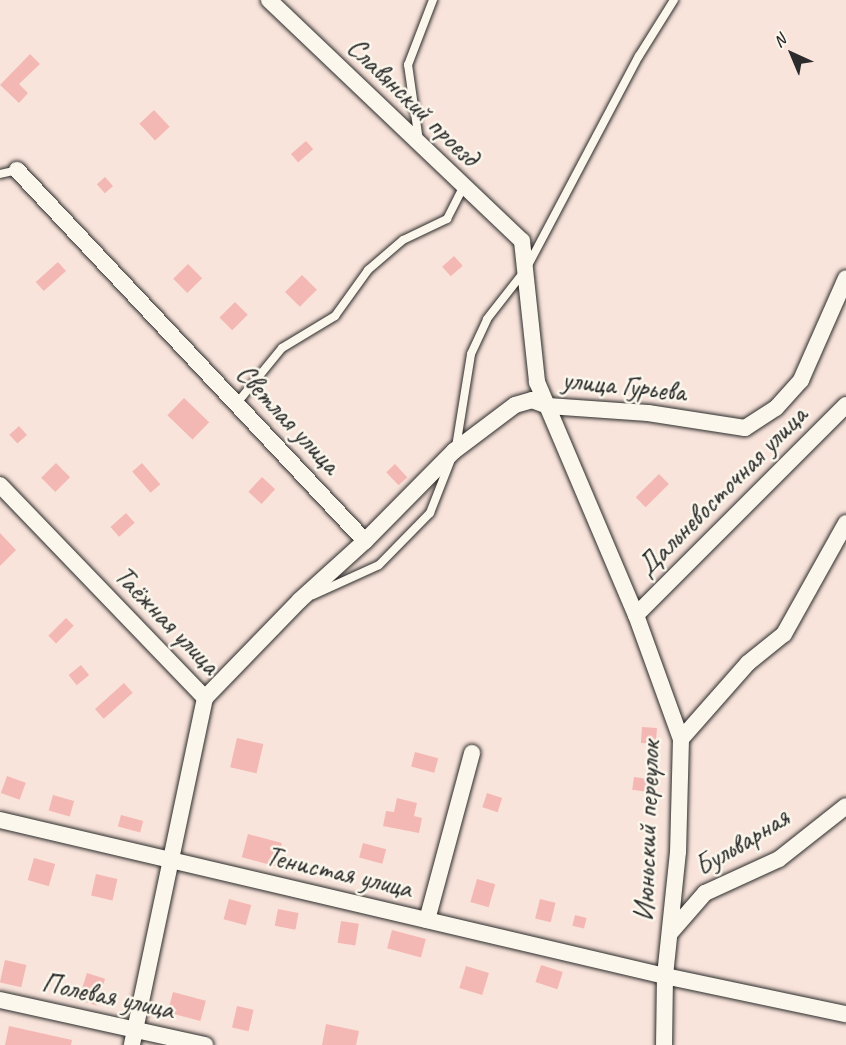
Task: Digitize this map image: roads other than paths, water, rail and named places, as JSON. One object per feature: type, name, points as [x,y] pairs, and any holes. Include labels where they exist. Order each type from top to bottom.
[{"type":"street","name":"Славянский проезд","points":[[269,0],[522,241]]},
{"type":"street","name":"Светлая улица","points":[[17,170],[365,541]]},
{"type":"street","name":"Июньский переулок","points":[[522,241],[537,382],[566,457],[636,615],[666,690],[681,738],[678,852],[665,976],[664,1045]]},
{"type":"street","name":"улица Гурьева","points":[[365,541],[454,452],[515,405],[532,400],[548,406],[648,412],[745,428],[776,408],[801,380],[846,278]]},
{"type":"street","name":"Дальневосточная улица","points":[[636,615],[846,405]]},
{"type":"street","name":"Таёжная улица","points":[[0,485],[205,698],[173,861]]},
{"type":"street","points":[[681,738],[748,663],[784,634],[846,523]]},
{"type":"street","points":[[205,698],[300,600],[365,541]]},
{"type":"street","points":[[427,920],[472,753]]},
{"type":"street","name":"Бульварная","points":[[670,932],[705,893],[779,859],[845,808]]},
{"type":"street","name":"Тенистая улица","points":[[0,820],[665,976],[846,1014]]},
{"type":"street","points":[[134,1038],[173,861]]},
{"type":"street","name":"Полевая улица","points":[[0,1000],[134,1038],[205,1045]]},
{"type":"lane","points":[[420,144],[408,65],[433,0]]},
{"type":"lane","points":[[300,600],[379,565],[430,513],[454,452],[471,354],[487,319],[526,269],[639,56],[674,0]]},
{"type":"lane","points":[[0,174],[17,170]]},
{"type":"lane","points":[[237,403],[282,348],[335,316],[368,270],[403,240],[447,219],[463,187]]}]
